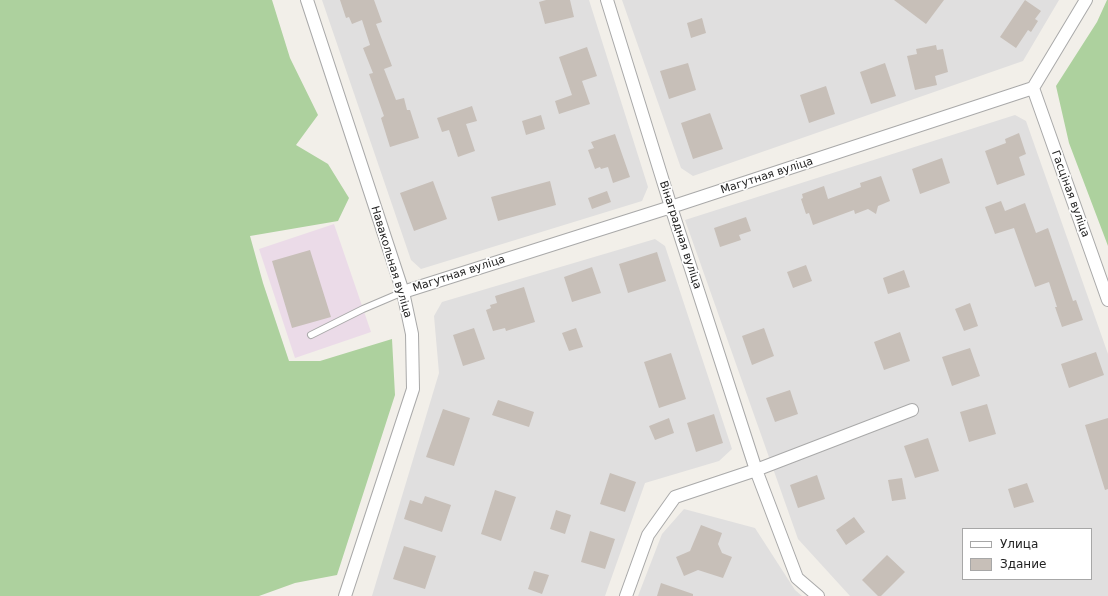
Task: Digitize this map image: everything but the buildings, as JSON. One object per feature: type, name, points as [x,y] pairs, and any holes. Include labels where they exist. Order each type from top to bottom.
[{"type":"street","name":"Навакольная вуліца","points":[[307,0],[402,292],[412,334],[413,389],[345,596]]},
{"type":"street","name":"Вінаградная вуліца","points":[[608,0],[671,207],[756,470],[797,578],[818,596]]},
{"type":"street","points":[[1033,88],[1086,0]]},
{"type":"street","name":"Магутная вуліца","points":[[402,292],[671,207],[1033,88]]},
{"type":"street","name":"Гасціная вуліца","points":[[1033,88],[1108,300]]},
{"type":"street","points":[[626,596],[648,535],[675,497],[756,470],[912,410]]},
{"type":"lane","points":[[311,335],[363,309],[402,292]]},
{"type":"shaded area","points":[[322,0],[589,0],[648,187],[642,201],[421,269],[411,260]]},
{"type":"shaded area","points":[[622,0],[1059,0],[1023,61],[693,176],[681,168]]},
{"type":"shaded area","points":[[1015,115],[1026,121],[1108,354],[1108,596],[850,596],[798,539],[685,220]]},
{"type":"shaded area","points":[[334,224],[371,332],[295,358],[259,249]]},
{"type":"shaded area","points":[[655,239],[665,246],[732,449],[719,461],[645,483],[605,596],[372,596],[439,373],[434,316],[442,302]]},
{"type":"shaded area","points":[[684,509],[755,528],[795,590],[802,596],[638,596],[662,534]]},
{"type":"green space","points":[[0,0],[272,0],[290,58],[318,115],[296,145],[328,164],[349,198],[338,221],[250,236],[263,283],[289,361],[320,361],[392,339],[395,395],[337,575],[295,583],[259,596],[0,596]]},
{"type":"green space","points":[[1107,0],[1108,246],[1069,143],[1056,86],[1097,22]]}]
